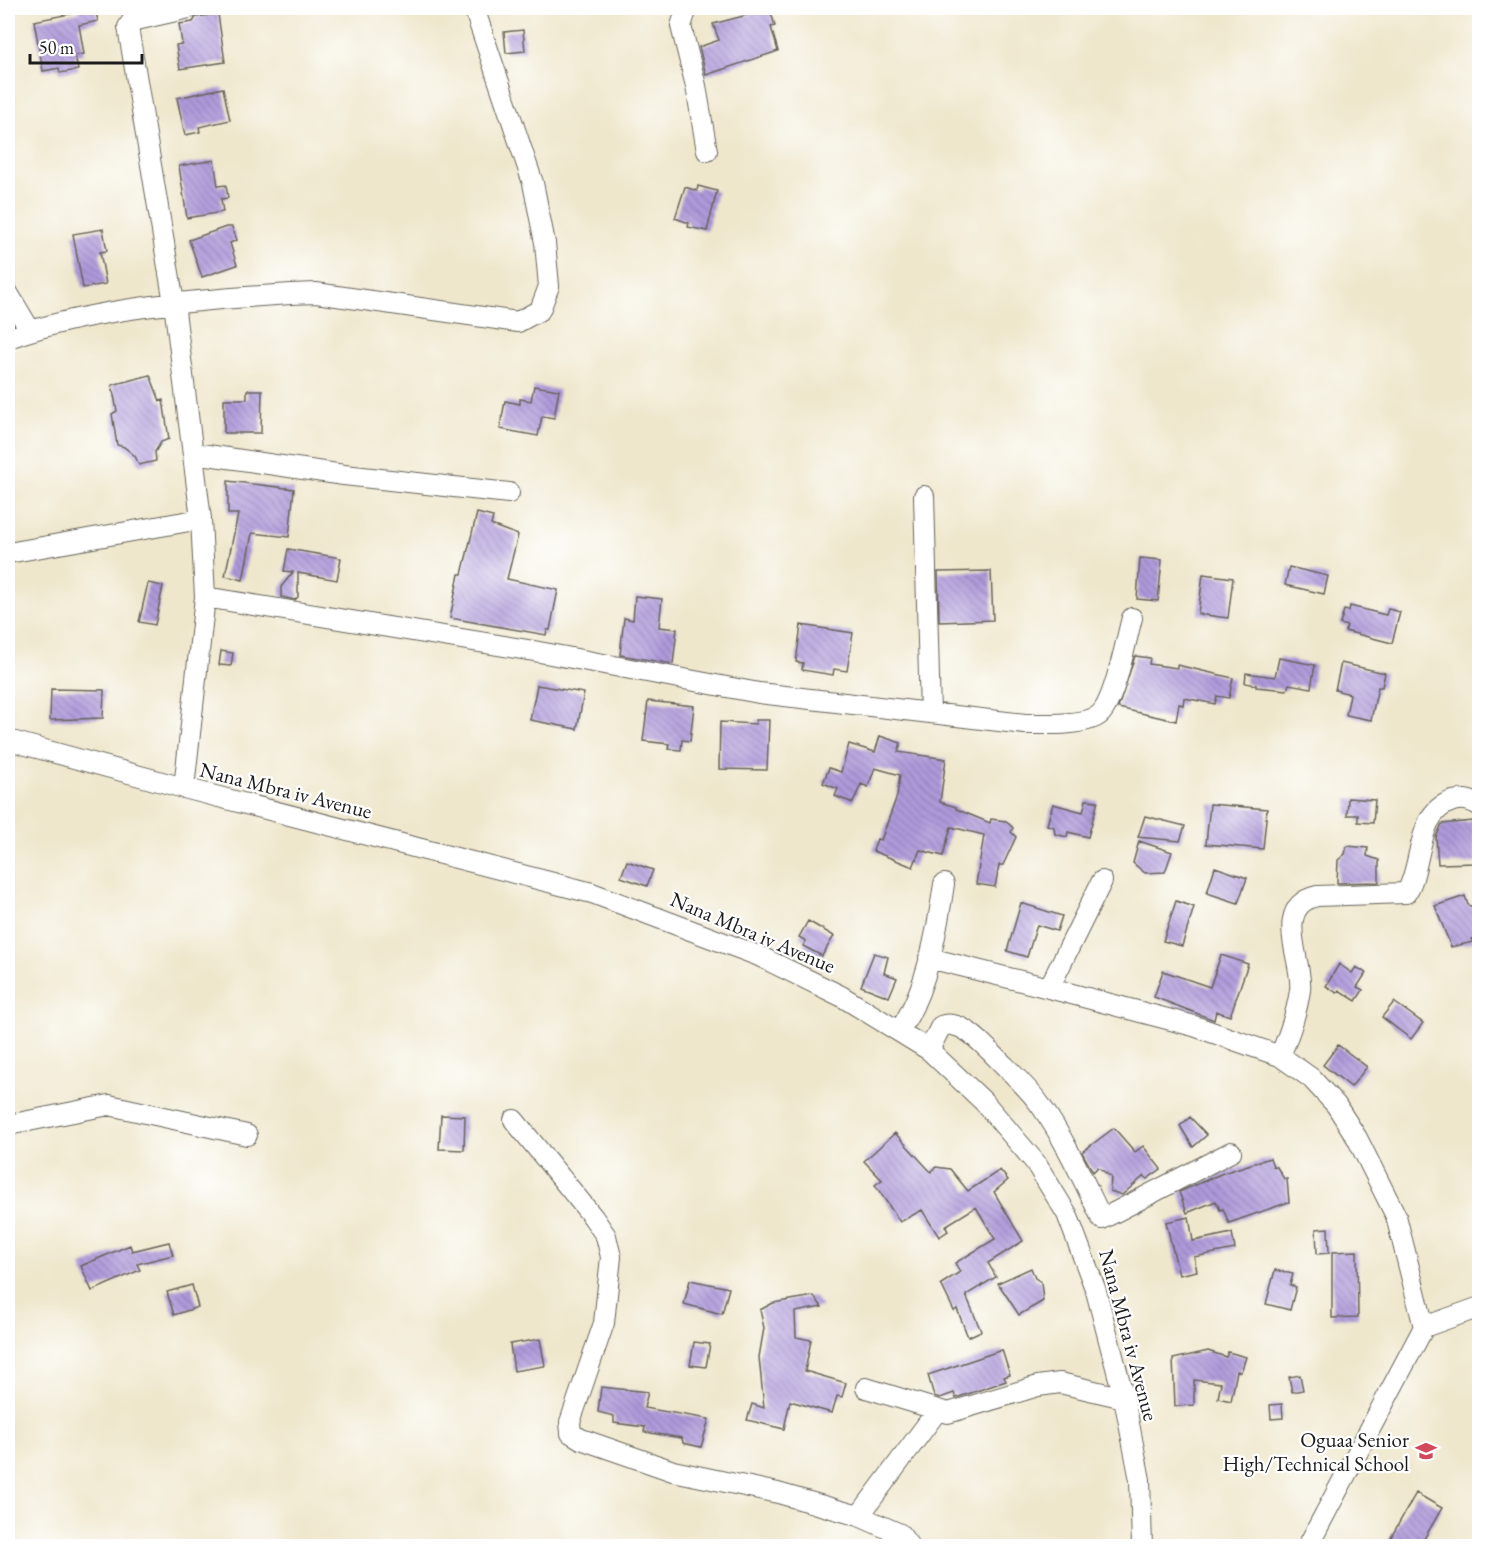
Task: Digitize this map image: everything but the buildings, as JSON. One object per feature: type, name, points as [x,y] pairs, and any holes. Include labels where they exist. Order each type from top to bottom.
[{"type":"street","points":[[184,788],[205,597],[201,519],[174,303],[128,27],[132,21],[189,8]]},
{"type":"street","points":[[8,338],[30,330],[120,310],[174,303],[316,293],[518,322],[540,310],[549,286],[545,243],[533,183],[474,8]]},
{"type":"street","points":[[687,8],[681,26],[696,86],[707,151]]},
{"type":"street","points":[[8,293],[30,330]]},
{"type":"street","points":[[194,453],[344,475],[509,493]]},
{"type":"street","points":[[924,496],[930,713]]},
{"type":"street","points":[[8,553],[201,519]]},
{"type":"street","points":[[205,597],[534,651],[759,693],[1025,724],[1056,724],[1087,720],[1099,714],[1108,702],[1132,618]]},
{"type":"street","name":"Nana Mbra ⅳ Avenue","points":[[8,740],[184,788],[592,893],[759,956],[841,996],[900,1030],[929,1050],[984,1101],[1035,1162],[1067,1214],[1096,1291],[1124,1398],[1140,1480],[1142,1546]]},
{"type":"street","points":[[1280,1056],[1301,987],[1293,948],[1293,929],[1298,908],[1306,899],[1317,896],[1406,893],[1412,884],[1414,864],[1430,818],[1438,807],[1459,799],[1473,801],[1479,806]]},
{"type":"street","points":[[1049,988],[1102,881]]},
{"type":"street","points":[[900,1030],[909,1017],[929,958],[939,919],[944,884]]},
{"type":"street","points":[[929,958],[1194,1026],[1280,1056],[1311,1078],[1336,1105],[1358,1138],[1396,1216],[1424,1327],[1308,1546]]},
{"type":"street","points":[[929,1050],[941,1026],[949,1024],[960,1027],[979,1041],[1013,1074],[1040,1105],[1059,1134],[1102,1219]]},
{"type":"street","points":[[8,1125],[109,1105],[247,1135]]},
{"type":"street","points":[[514,1120],[606,1236],[611,1257],[604,1323],[570,1422],[571,1433],[580,1439],[673,1471],[778,1494],[858,1516],[900,1534],[909,1546]]},
{"type":"street","points":[[1074,1232],[1231,1152]]},
{"type":"street","points":[[1424,1327],[1479,1307]]},
{"type":"street","points":[[866,1388],[937,1411],[960,1410],[1038,1386],[1060,1383],[1124,1398]]},
{"type":"street","points":[[858,1516],[937,1411]]},
{"type":"place","name":"Oguaa Senior High/Technical School","points":[[1426,1451]]}]
